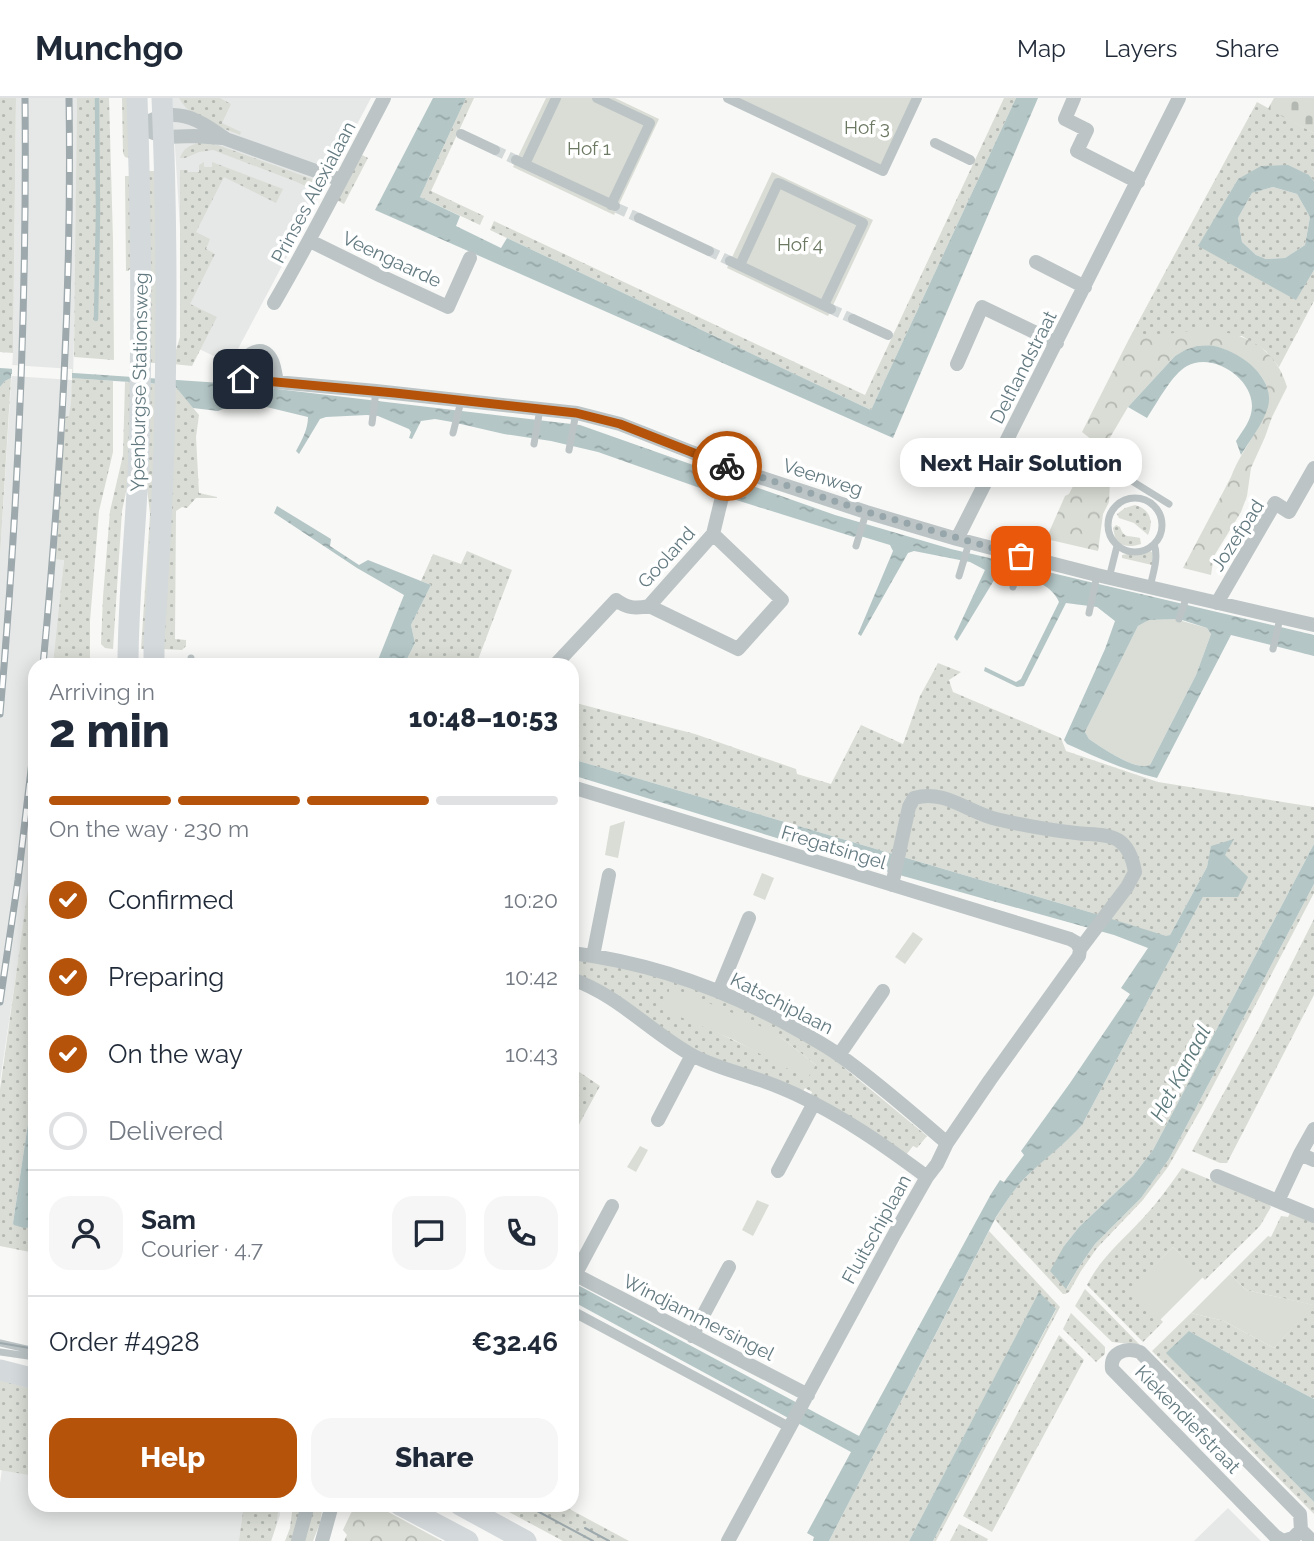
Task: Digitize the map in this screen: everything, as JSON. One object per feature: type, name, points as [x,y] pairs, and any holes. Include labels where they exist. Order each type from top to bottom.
[{"type":"main road","name":"Ypenburgse Stationsweg","points":[[128,658],[141,384],[137,98]]},
{"type":"main road","name":"Ypenburgse Stationsweg","points":[[154,658],[166,364],[163,117]]},
{"type":"main road","points":[[0,1370],[28,1377]]},
{"type":"main road","points":[[413,1512],[468,1541]]},
{"type":"main road","points":[[473,1512],[526,1541]]},
{"type":"street","name":"Prinses Alexialaan","points":[[274,303],[310,241],[384,98]]},
{"type":"street","points":[[556,98],[521,162],[614,206],[650,122],[597,98]]},
{"type":"street","points":[[731,114],[732,100],[883,171],[917,98]]},
{"type":"street","points":[[1074,98],[1065,119],[1087,130],[1077,151],[1138,182]]},
{"type":"street","name":"Delflandstraat","points":[[963,540],[1179,98]]},
{"type":"street","points":[[138,127],[163,117],[178,115],[191,118],[226,139]]},
{"type":"street","points":[[163,117],[201,136],[226,139],[341,180]]},
{"type":"street","points":[[461,134],[495,150]]},
{"type":"street","points":[[935,143],[970,160]]},
{"type":"street","points":[[778,183],[863,223],[828,307],[735,263],[778,183]]},
{"type":"street","points":[[639,218],[709,251]]},
{"type":"street","name":"Veengaarde","points":[[310,241],[448,307],[470,258]]},
{"type":"street","points":[[1036,262],[1085,287]]},
{"type":"street","points":[[957,364],[982,307],[1057,343]]},
{"type":"street","points":[[853,319],[888,335]]},
{"type":"street","name":"Veenweg","points":[[277,382],[576,413],[620,424],[731,471],[963,540],[1103,577],[1314,625]]},
{"type":"street","name":"Jozefpad","points":[[1217,603],[1275,503],[1289,512],[1314,468]]},
{"type":"street","name":"Gooland","points":[[561,658],[615,600],[636,609],[649,606],[713,534],[731,471]]},
{"type":"street","name":"Gooland","points":[[649,606],[738,649],[782,600],[713,534]]},
{"type":"street","name":"Fregatsingel","points":[[579,789],[1084,944]]},
{"type":"street","name":"Fluitschiplaan","points":[[728,1541],[947,1143],[1136,872],[1133,858],[1116,839],[1044,829],[992,818],[941,796],[926,795],[914,798],[909,807],[892,883]]},
{"type":"street","points":[[593,956],[609,875]]},
{"type":"street","points":[[719,991],[749,918]]},
{"type":"street","name":"Katschiplaan","points":[[579,954],[670,974],[719,991],[774,1016],[839,1055],[947,1143]]},
{"type":"street","points":[[579,982],[612,998],[692,1055],[814,1103],[873,1137],[927,1177]]},
{"type":"street","points":[[839,1055],[883,991]]},
{"type":"street","points":[[657,1119],[692,1055]]},
{"type":"street","points":[[778,1171],[814,1103]]},
{"type":"street","points":[[1278,1201],[1307,1157],[1314,1129]]},
{"type":"street","points":[[1217,1176],[1314,1216]]},
{"type":"street","points":[[579,1265],[612,1206]]},
{"type":"street","points":[[692,1336],[729,1267]]},
{"type":"street","name":"Windjammersingel","points":[[579,1277],[805,1399]]},
{"type":"street","points":[[579,1315],[791,1425]]},
{"type":"street","name":"Kiekendiefstraat","points":[[1296,1536],[1300,1514],[1140,1352],[1128,1349],[1117,1353],[1111,1363],[1112,1369],[1275,1536],[1283,1541],[1296,1536],[1312,1541]]},
{"type":"street","points":[[298,1541],[307,1512]]},
{"type":"street","points":[[322,1541],[329,1512]]},
{"type":"lane","points":[[372,423],[376,391]]},
{"type":"lane","points":[[453,433],[461,400]]},
{"type":"lane","points":[[534,444],[540,409]]},
{"type":"lane","points":[[569,450],[576,413]]},
{"type":"lane","points":[[1085,453],[1169,504]]},
{"type":"lane","points":[[1146,501],[1150,493]]},
{"type":"lane","points":[[1137,498],[1153,506],[1161,522],[1161,530],[1154,544],[1135,552],[1117,546],[1107,525],[1109,516],[1120,502],[1137,498]]},
{"type":"lane","points":[[856,546],[866,512]]},
{"type":"lane","points":[[958,576],[963,540]]},
{"type":"lane","points":[[1150,588],[1156,558],[1154,544]]},
{"type":"lane","points":[[1089,613],[1117,546]]},
{"type":"lane","points":[[1013,587],[1021,556]]},
{"type":"lane","points":[[1179,619],[1187,596]]},
{"type":"lane","points":[[1273,649],[1280,617]]},
{"type":"lane","points":[[0,1343],[28,1349]]},
{"type":"lane","points":[[0,1352],[28,1356]]},
{"type":"shaded area","points":[[16,98],[77,98],[73,378],[62,517],[55,558],[64,559],[56,658],[28,658],[28,893],[0,1082],[0,556],[13,353]]},
{"type":"shaded area","points":[[172,98],[371,98],[230,364],[187,343]]},
{"type":"shaded area","points":[[14,1388],[28,1391],[28,1512],[280,1512],[280,1515],[271,1541],[0,1541],[0,1483]]},
{"type":"shaded area","points":[[1228,1508],[1261,1541],[1194,1541]]},
{"type":"green space","points":[[0,98],[16,98],[13,353],[0,352]]},
{"type":"green space","points":[[77,98],[109,98],[114,360],[74,357]]},
{"type":"green space","points":[[122,98],[130,98],[132,159],[125,157],[123,153]]},
{"type":"green space","points":[[179,98],[220,98],[231,104],[222,123],[241,132],[240,135],[198,117]]},
{"type":"green space","points":[[466,98],[474,98],[431,191],[484,216],[480,225],[420,197]]},
{"type":"green space","name":"Hof 1","points":[[546,98],[615,98],[659,119],[614,215],[513,167]]},
{"type":"green space","name":"Hof 3","points":[[739,98],[913,98],[881,165]]},
{"type":"green space","points":[[1004,98],[1016,98],[871,410],[490,230],[494,221],[865,395]]},
{"type":"green space","points":[[1274,98],[1314,98],[1314,133],[1268,109]]},
{"type":"green space","points":[[1257,102],[1314,133],[1314,181],[1309,175],[1238,179],[1199,245],[1296,299],[1314,270],[1314,301],[1279,367],[1266,351],[1242,336],[1129,339]]},
{"type":"green space","points":[[199,143],[218,145],[315,180],[321,186],[322,193],[213,150],[180,158],[187,148]]},
{"type":"green space","points":[[360,154],[368,158],[344,204],[336,200]]},
{"type":"green space","points":[[204,162],[204,167],[212,167],[212,162],[283,189],[276,203],[224,177],[196,232],[210,239],[206,249],[215,254],[190,304],[217,317],[192,366],[173,364],[180,337],[180,170],[199,172],[199,165]]},
{"type":"green space","points":[[147,171],[158,171],[159,363],[147,363]]},
{"type":"green space","name":"Hof 4","points":[[772,172],[873,220],[828,316],[727,268]]},
{"type":"green space","points":[[125,176],[133,176],[134,265],[128,271],[126,271]]},
{"type":"green space","points":[[1273,187],[1297,194],[1310,217],[1305,245],[1285,258],[1266,259],[1256,255],[1242,242],[1238,218],[1252,193]]},
{"type":"green space","points":[[1197,330],[1227,333],[1252,342],[1273,360],[1287,387],[1251,468],[1247,496],[1241,512],[1214,556],[1211,575],[1183,568],[1266,411],[1268,397],[1265,382],[1253,368],[1218,347],[1196,347],[1175,356],[1128,407],[1108,441],[1127,453],[1125,459],[1112,456],[1082,432],[1129,339]]},
{"type":"green space","points":[[11,378],[0,556],[0,387]]},
{"type":"green space","points":[[72,378],[113,381],[113,452],[99,511],[90,621],[90,658],[54,658],[64,560],[55,559],[65,417],[69,416]]},
{"type":"green space","points":[[125,382],[134,383],[130,473],[122,511],[113,649],[105,648],[101,644],[103,597],[110,511],[123,455]]},
{"type":"green space","points":[[147,384],[159,384],[146,649],[141,649],[150,514],[146,480]]},
{"type":"green space","points":[[174,385],[199,415],[196,437],[199,493],[217,497],[196,498],[187,508],[182,507],[176,511],[175,639],[186,640],[186,646],[182,650],[161,649]]},
{"type":"green space","points":[[1075,453],[1099,468],[1110,481],[1109,502],[1103,514],[1098,551],[1046,539],[1065,496],[1075,482],[1067,476]]},
{"type":"green space","points":[[1135,505],[1144,509],[1149,516],[1151,525],[1148,535],[1134,523],[1119,518],[1117,514]]},
{"type":"green space","points":[[1116,525],[1125,535],[1140,538],[1141,544],[1128,546],[1116,542],[1113,528]]},
{"type":"green space","points":[[1149,550],[1153,553],[1152,565],[1122,558],[1122,555]]},
{"type":"green space","points":[[467,551],[512,570],[479,658],[408,658],[415,643],[411,625],[431,585],[421,581],[433,554],[461,564]]},
{"type":"green space","points":[[1175,619],[1207,628],[1211,634],[1196,675],[1150,765],[1136,765],[1102,748],[1089,739],[1085,732],[1138,626],[1149,620]]},
{"type":"green space","points":[[938,663],[961,672],[949,680],[953,692],[1061,738],[1066,751],[1158,782],[1314,807],[1314,844],[1153,1150],[1133,1176],[1079,1227],[1064,1246],[1067,1288],[1095,1244],[1141,1198],[1169,1159],[1314,884],[1314,893],[1168,1167],[1142,1201],[1097,1248],[1069,1292],[1065,1294],[995,1219],[1024,1179],[1082,1125],[1203,897],[1211,847],[1207,867],[1170,935],[1166,937],[579,761],[579,704],[695,734],[796,769],[797,774],[831,784],[861,725],[903,744],[920,696]]},
{"type":"green space","points":[[625,821],[618,858],[605,855],[610,826]]},
{"type":"green space","points":[[762,873],[774,878],[765,900],[753,895]]},
{"type":"green space","points":[[28,889],[28,1123],[13,1223],[28,1227],[28,1252],[0,1246],[0,1089]]},
{"type":"green space","points":[[1314,919],[1314,995],[1227,1163],[1220,1163],[1192,1151],[1257,1032]]},
{"type":"green space","points":[[913,932],[923,939],[905,964],[895,957]]},
{"type":"green space","points":[[579,958],[678,982],[752,1010],[830,1056],[927,1136],[917,1148],[913,1146],[906,1155],[810,1097],[812,1092],[805,1088],[802,1093],[692,1050],[579,979]],"holes":[[[670,988],[783,1039],[816,1065],[768,1057],[665,1010]]]},
{"type":"green space","points":[[670,987],[747,1019],[783,1039],[816,1065],[807,1079],[734,1040],[664,1010]]},
{"type":"green space","points":[[579,1072],[600,1086],[579,1124]]},
{"type":"green space","points":[[640,1146],[648,1150],[636,1172],[627,1167]]},
{"type":"green space","points":[[1182,1168],[1271,1207],[1260,1226],[1205,1280],[1173,1247],[1131,1289],[1163,1322],[1143,1342],[1087,1285],[1106,1257],[1149,1211]]},
{"type":"green space","points":[[757,1200],[769,1205],[753,1236],[742,1230]]},
{"type":"green space","points":[[1290,1213],[1314,1223],[1314,1399],[1189,1331],[1263,1450],[1314,1502],[1314,1514],[1152,1351],[1191,1313],[1224,1321],[1274,1348],[1313,1305],[1246,1290],[1230,1274],[1268,1236],[1271,1237],[1281,1216],[1288,1217]]},
{"type":"green space","points":[[989,1231],[1060,1307],[936,1541],[933,1541],[1056,1310],[1039,1293],[909,1541],[829,1541]]},
{"type":"green space","points":[[1173,1247],[1203,1277],[1160,1320],[1130,1289]]},
{"type":"green space","points":[[1230,1274],[1246,1290],[1314,1305],[1274,1348],[1224,1321],[1191,1313]]},
{"type":"green space","points":[[1085,1289],[1140,1345],[1112,1342],[1075,1306]]},
{"type":"green space","points":[[1071,1313],[1105,1347],[1105,1354],[1096,1362],[1063,1329]]},
{"type":"green space","points":[[1059,1335],[1084,1360],[992,1532],[963,1516]]},
{"type":"green space","points":[[0,1380],[28,1388],[28,1475],[0,1470]]},
{"type":"green space","points":[[243,1512],[278,1512],[271,1541],[239,1541]]},
{"type":"green space","points":[[292,1512],[302,1512],[293,1541],[285,1541]]},
{"type":"green space","points":[[313,1512],[322,1512],[313,1541],[303,1541]]},
{"type":"green space","points":[[388,1512],[442,1541],[344,1541],[347,1535],[343,1530],[351,1513]]},
{"type":"green space","points":[[509,1512],[575,1512],[629,1541],[563,1541]]},
{"type":"green space","points":[[959,1524],[988,1539],[987,1541],[950,1541]]},
{"type":"water","points":[[433,98],[466,98],[420,197],[460,216],[456,226],[501,248],[507,238],[871,410],[1016,98],[1038,98],[893,438],[375,210]]},
{"type":"water","points":[[1288,165],[1309,175],[1314,181],[1314,270],[1296,300],[1198,246],[1238,179],[1261,166]],"holes":[[[1273,187],[1297,194],[1310,217],[1305,245],[1285,258],[1266,259],[1256,255],[1242,242],[1238,218],[1252,193]]]},
{"type":"water","points":[[1197,346],[1214,346],[1234,353],[1253,367],[1266,386],[1269,396],[1266,413],[1241,455],[1236,441],[1250,416],[1250,396],[1238,377],[1219,365],[1197,363],[1181,370],[1147,418],[1128,407],[1175,356]]},
{"type":"water","points":[[0,368],[236,384],[580,425],[835,515],[951,549],[1314,635],[1314,656],[1231,635],[1157,778],[1111,763],[1067,744],[1064,740],[1115,621],[1097,607],[1066,603],[1024,686],[1017,687],[984,671],[985,667],[1016,682],[1021,679],[1059,602],[1048,588],[1032,580],[996,577],[957,641],[954,637],[985,570],[970,562],[914,551],[908,553],[861,636],[858,634],[893,551],[890,545],[857,535],[854,537],[714,493],[598,452],[435,419],[421,421],[412,439],[409,438],[409,429],[378,416],[367,415],[320,419],[299,454],[296,451],[306,430],[308,417],[246,402],[218,411],[193,408],[174,385],[11,374],[11,378],[0,387]],"holes":[[[1179,619],[1207,628],[1211,634],[1196,675],[1150,765],[1127,762],[1089,739],[1085,732],[1138,626],[1149,620]]]},
{"type":"water","points":[[277,506],[331,539],[330,546],[359,565],[368,560],[431,585],[411,625],[415,643],[408,658],[379,658],[404,595],[357,568],[274,513]]},
{"type":"water","points":[[579,761],[1166,936],[1170,935],[1207,867],[1211,846],[1234,839],[1225,855],[1248,877],[1238,897],[1203,897],[1082,1125],[1024,1179],[996,1217],[829,1541],[813,1541],[814,1537],[807,1533],[851,1452],[579,1305],[579,1286],[859,1436],[991,1194],[1000,1180],[1004,1182],[1024,1155],[1021,1151],[1130,994],[1121,988],[1148,948],[1114,935],[871,867],[579,777]]},
{"type":"water","points":[[1314,844],[1314,884],[1169,1159],[1141,1198],[1095,1244],[1066,1289],[1050,1271],[1079,1227],[1133,1176],[1153,1150]]},
{"type":"water","points":[[28,1123],[28,1228],[13,1223]]},
{"type":"water","points":[[1039,1292],[1056,1309],[933,1541],[909,1541]]},
{"type":"water","points":[[1189,1331],[1314,1399],[1314,1502],[1166,1353]]},
{"type":"pier","points":[[12,365],[72,369],[72,380],[12,376]]},
{"type":"waterway","points":[[96,319],[97,98]]},
{"type":"tunnel","points":[[495,150],[516,160]]},
{"type":"tunnel","points":[[617,208],[639,218]]},
{"type":"tunnel","points":[[709,251],[730,261]]},
{"type":"tunnel","points":[[831,309],[853,319]]},
{"type":"tram line","points":[[0,1343],[28,1348]]},
{"type":"tram line","points":[[539,1512],[593,1541]]},
{"type":"tram line","points":[[585,1528],[609,1541]]},
{"type":"railway","points":[[0,714],[20,406],[25,98]]},
{"type":"railway","points":[[44,658],[64,382],[69,240],[69,98]]},
{"type":"railway","points":[[0,1002],[28,795]]},
{"type":"way so far","points":[[727,466],[871,513],[1021,556]]},
{"type":"place","name":"Next Hair Solution","points":[[1021,556]]},
{"type":"route","points":[[243,379],[576,413],[620,424],[727,466]]},
{"type":"water label","name":"Het Kanaal","points":[[1180,1073]]}]
